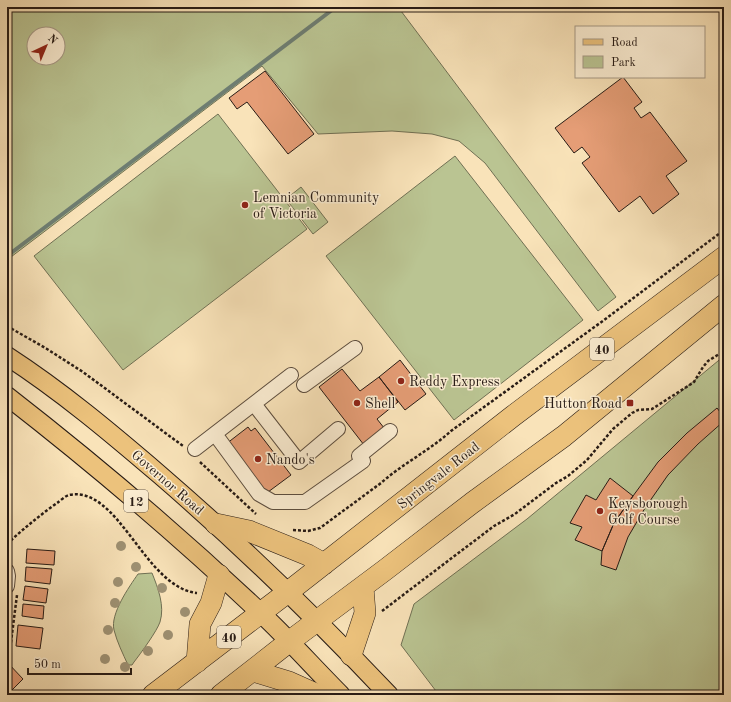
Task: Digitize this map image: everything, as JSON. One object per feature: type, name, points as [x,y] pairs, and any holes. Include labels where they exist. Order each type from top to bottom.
[{"type":"highway","name":"Springvale Road","points":[[153,695],[288,592],[513,416],[724,257]]},
{"type":"highway","points":[[222,695],[290,641],[484,494],[564,436],[724,305]]},
{"type":"highway","points":[[216,524],[249,531],[308,555],[324,564]]},
{"type":"highway","points":[[197,662],[200,624],[213,598],[219,575]]},
{"type":"highway","points":[[351,655],[366,613],[363,587]]},
{"type":"highway","points":[[253,671],[289,682],[318,695]]},
{"type":"main road","name":"Governor Road","points":[[7,356],[60,393],[184,495],[317,621]]},
{"type":"main road","name":"12","points":[[7,396],[103,472],[219,575],[290,641],[341,695]]},
{"type":"main road","name":"12","points":[[317,621],[389,695]]},
{"type":"street","points":[[304,385],[355,348]]},
{"type":"street","points":[[194,454],[215,434],[291,375]]},
{"type":"street","points":[[254,404],[299,462],[338,429]]},
{"type":"street","points":[[215,434],[259,494],[273,502],[305,502],[361,458],[390,431]]},
{"type":"street","points":[[7,571],[13,588]]},
{"type":"path","points":[[287,529],[308,531],[320,528],[390,475],[438,442],[600,323],[724,230]]},
{"type":"path","points":[[7,326],[83,372],[180,443],[194,454],[257,515]]},
{"type":"path","points":[[7,544],[23,528],[68,495],[86,495],[100,504],[121,523],[152,565],[168,581],[188,592],[203,594],[213,598]]},
{"type":"path","points":[[7,646],[11,642],[13,588]]},
{"type":"green space","points":[[7,7],[398,7],[616,297],[598,311],[485,163],[459,141],[432,134],[392,131],[318,134],[262,66],[7,260]]},
{"type":"green space","points":[[218,114],[307,229],[123,370],[34,256]]},
{"type":"green space","points":[[455,156],[583,320],[454,420],[326,256]]},
{"type":"green space","points":[[301,187],[328,222],[313,234],[286,199]]},
{"type":"green space","name":"Keysborough Golf Course","points":[[724,356],[724,695],[439,695],[401,645],[414,604],[527,519]]},
{"type":"green space","points":[[152,573],[161,603],[162,610],[160,622],[132,665],[128,665],[114,630],[115,616],[121,601],[138,574]]},
{"type":"building","points":[[265,71],[314,134],[288,154],[247,102],[237,109],[229,98]]},
{"type":"building","points":[[622,78],[624,78],[642,102],[634,108],[641,118],[650,112],[687,161],[666,176],[679,194],[653,214],[640,196],[619,212],[582,163],[590,157],[582,147],[574,153],[555,128]]},
{"type":"building","points":[[400,360],[426,394],[405,410],[379,377]]},
{"type":"building","points":[[342,369],[360,391],[379,377],[398,402],[377,419],[392,438],[371,454],[319,387]]},
{"type":"building","points":[[717,408],[724,417],[724,421],[698,444],[668,475],[645,508],[628,537],[616,570],[601,565],[602,551],[614,523],[658,462],[687,433]]},
{"type":"building","name":"Nando's","points":[[248,427],[251,431],[255,428],[291,475],[264,495],[226,444]]},
{"type":"building","name":"Keysborough Golf Course","points":[[610,478],[633,496],[614,523],[602,551],[575,540],[582,527],[570,523],[586,495],[596,500]]},
{"type":"building","points":[[27,549],[55,551],[54,565],[26,563]]},
{"type":"building","points":[[26,567],[52,569],[50,584],[25,581]]},
{"type":"building","points":[[25,586],[48,589],[46,603],[23,600]]},
{"type":"building","points":[[23,604],[44,606],[43,619],[22,616]]},
{"type":"building","points":[[18,625],[43,628],[40,649],[16,646]]},
{"type":"building","points":[[7,662],[23,679],[7,695]]},
{"type":"waterway","points":[[7,256],[336,7]]},
{"type":"place","name":"Lemnian Community of Victoria","points":[[245,205]]},
{"type":"place","name":"Reddy Express","points":[[401,381]]},
{"type":"place","name":"Shell","points":[[357,403]]},
{"type":"place","name":"Hutton Road","points":[[630,403]]},
{"type":"place","name":"Nando's","points":[[258,459]]},
{"type":"place","name":"Keysborough Golf Course","points":[[600,511]]}]
